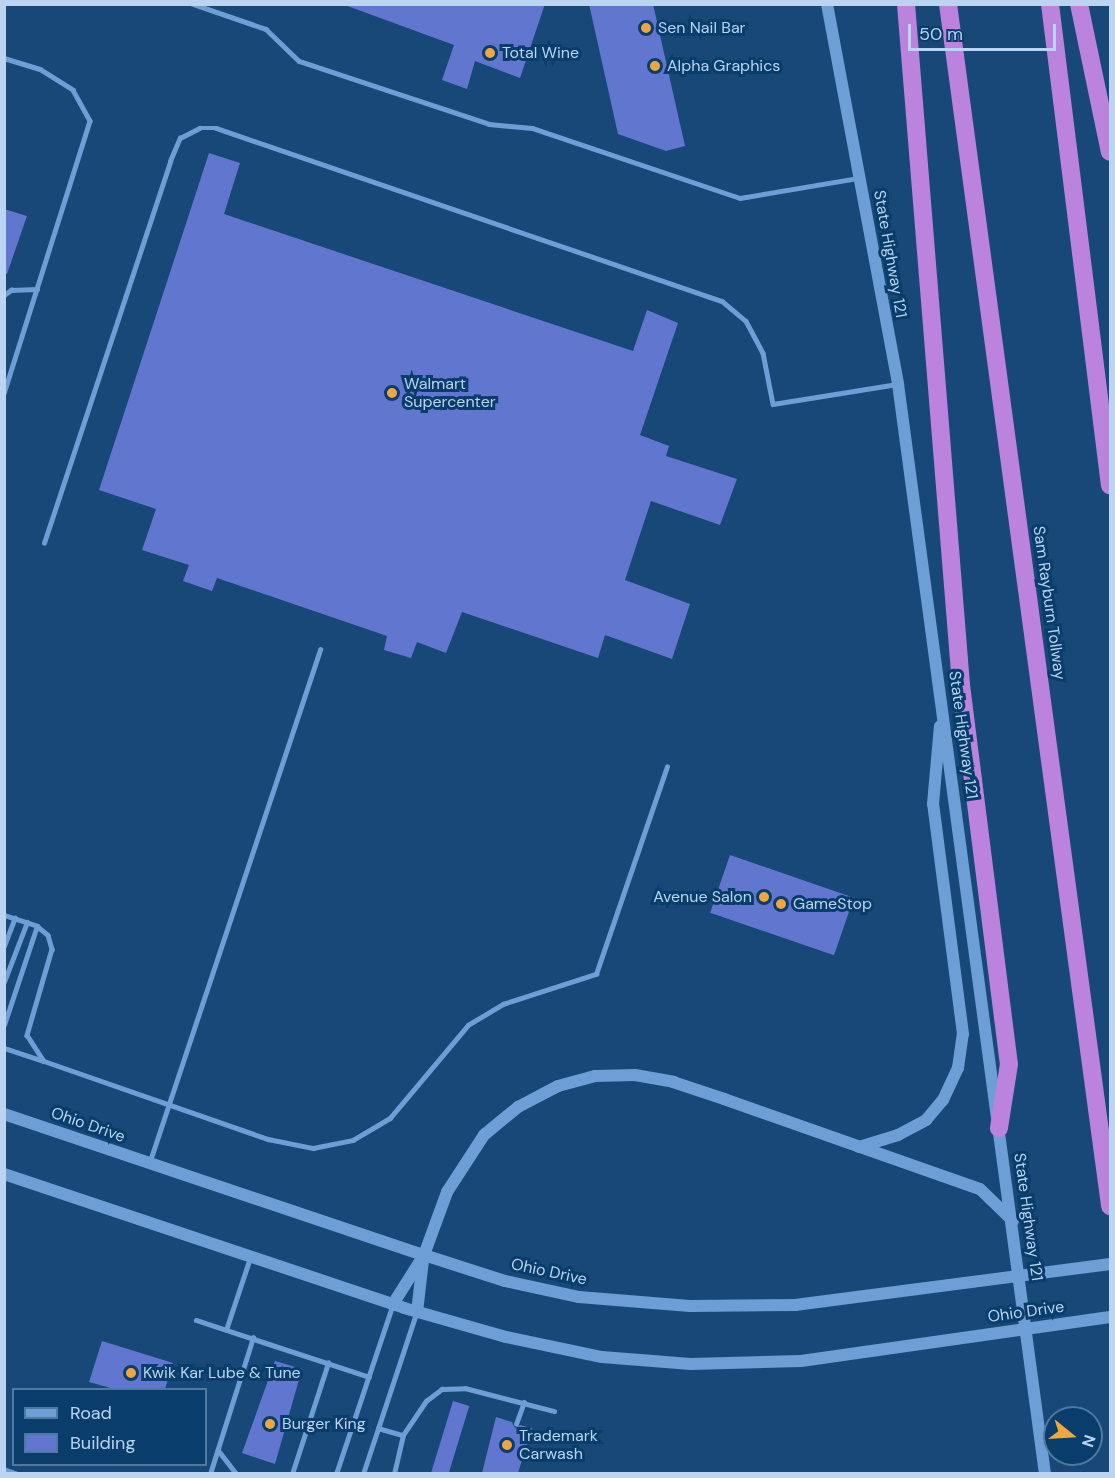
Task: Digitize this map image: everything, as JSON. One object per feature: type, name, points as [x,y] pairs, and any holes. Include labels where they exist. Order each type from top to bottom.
[{"type":"highway","points":[[906,4],[961,685],[1009,1064],[999,1128]]},
{"type":"highway","name":"Sam Rayburn Tollway","points":[[948,4],[1110,1206]]},
{"type":"highway","points":[[1050,4],[1110,485]]},
{"type":"highway","points":[[1080,4],[1110,152]]},
{"type":"main road","name":"State Highway 121","points":[[827,4],[898,384],[999,1128],[1014,1222],[1045,1473]]},
{"type":"main road","points":[[859,1147],[898,1135],[926,1120],[943,1100],[958,1068],[963,1034],[933,804],[942,704]]},
{"type":"main road","points":[[393,1305],[424,1255],[447,1192],[484,1136],[518,1107],[558,1086],[595,1076],[634,1075],[673,1082],[980,1189],[1014,1222]]},
{"type":"main road","name":"Ohio Drive","points":[[4,1114],[505,1281],[579,1297],[690,1306],[846,1302],[1110,1264]]},
{"type":"main road","name":"Ohio Drive","points":[[4,1174],[393,1305],[569,1351],[692,1364],[801,1361],[1110,1317]]},
{"type":"main road","points":[[417,1312],[424,1255]]},
{"type":"lane","points":[[193,4],[266,29],[299,61],[489,124],[532,128],[740,198],[860,177]]},
{"type":"lane","points":[[4,57],[40,69],[73,90],[90,121],[4,393]]},
{"type":"lane","points":[[44,543],[170,161],[180,138],[200,128],[216,128],[722,301],[746,321],[763,353],[773,405],[898,384]]},
{"type":"lane","points":[[4,295],[11,290],[37,289]]},
{"type":"lane","points":[[149,1164],[320,650]]},
{"type":"lane","points":[[4,1048],[268,1139],[313,1148],[353,1140],[390,1118],[468,1025],[503,1004],[596,974],[667,766]]},
{"type":"lane","points":[[4,915],[38,926],[48,935],[52,950],[27,1035],[44,1061]]},
{"type":"lane","points":[[4,946],[15,918]]},
{"type":"lane","points":[[4,982],[27,922]]},
{"type":"lane","points":[[4,1025],[38,926]]},
{"type":"lane","points":[[226,1330],[250,1257]]},
{"type":"lane","points":[[336,1473],[393,1305]]},
{"type":"lane","points":[[363,1473],[417,1312]]},
{"type":"lane","points":[[196,1320],[369,1377]]},
{"type":"lane","points":[[210,1473],[253,1338]]},
{"type":"lane","points":[[286,1473],[292,1472],[328,1363]]},
{"type":"lane","points":[[394,1473],[403,1434],[426,1401],[442,1389],[465,1388],[554,1411]]},
{"type":"lane","points":[[516,1424],[524,1402]]},
{"type":"lane","points":[[378,1428],[403,1434]]},
{"type":"lane","points":[[218,1450],[237,1473]]},
{"type":"lane","points":[[4,1469],[18,1473]]},
{"type":"building","name":"Total Wine","points":[[342,4],[545,4],[520,78],[475,61],[467,89],[442,80],[454,45]]},
{"type":"building","points":[[589,4],[653,4],[685,146],[666,151],[618,134]]},
{"type":"building","name":"Walmart Supercenter","points":[[209,153],[240,163],[224,214],[633,351],[647,310],[678,323],[640,435],[669,446],[666,456],[737,479],[720,525],[651,501],[625,580],[690,604],[672,659],[605,635],[598,658],[462,612],[446,653],[417,642],[411,658],[384,650],[387,636],[217,578],[212,591],[183,581],[189,565],[142,550],[156,509],[99,490]]},
{"type":"building","points":[[4,209],[27,216],[7,274],[4,274]]},
{"type":"building","name":"GameStop","points":[[730,855],[854,898],[834,955],[710,913]]},
{"type":"building","name":"Kwik Kar Lube & Tune","points":[[102,1341],[173,1363],[165,1388],[110,1388],[89,1382]]},
{"type":"building","name":"Burger King","points":[[275,1361],[302,1369],[275,1464],[242,1453]]},
{"type":"building","points":[[453,1401],[469,1406],[448,1474],[431,1474]]},
{"type":"building","name":"Trademark Carwash","points":[[496,1417],[512,1422],[515,1428],[520,1425],[532,1428],[518,1473],[482,1473]]},
{"type":"place","name":"Sen Nail Bar","points":[[646,28]]},
{"type":"place","name":"Total Wine","points":[[490,53]]},
{"type":"place","name":"Alpha Graphics","points":[[655,66]]},
{"type":"place","name":"Walmart Supercenter","points":[[392,393]]},
{"type":"place","name":"Avenue Salon","points":[[764,897]]},
{"type":"place","name":"GameStop","points":[[781,904]]},
{"type":"place","name":"Kwik Kar Lube & Tune","points":[[131,1373]]},
{"type":"place","name":"Burger King","points":[[270,1424]]},
{"type":"place","name":"Trademark Carwash","points":[[507,1445]]}]
